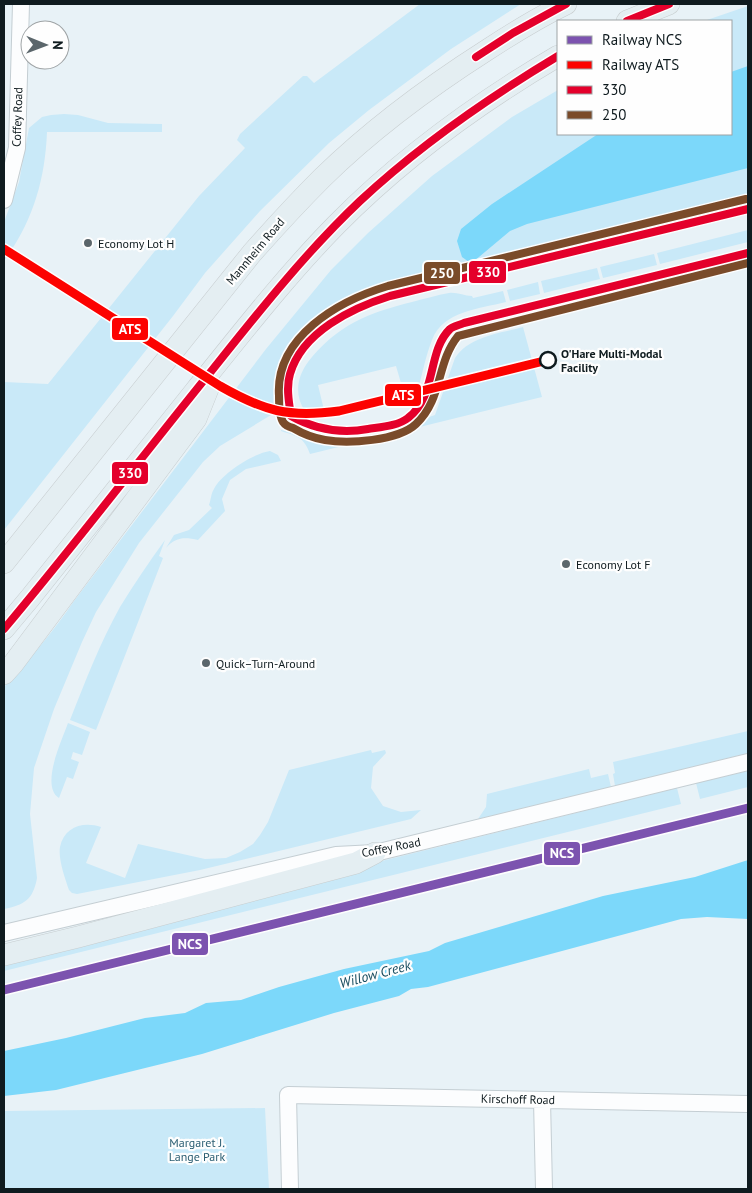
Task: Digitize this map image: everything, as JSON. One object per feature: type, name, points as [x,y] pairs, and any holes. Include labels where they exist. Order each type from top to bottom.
[{"type":"main road","name":"Mannheim Road","points":[[4,563],[252,253],[284,216],[323,177],[374,131],[462,66],[513,33],[566,4]]},
{"type":"main road","points":[[629,20],[669,4]]},
{"type":"main road","points":[[4,628],[30,598],[275,290],[337,224],[380,184],[440,134],[510,84],[557,57]]},
{"type":"main road","points":[[4,674],[196,419],[220,361]]},
{"type":"main road","points":[[4,955],[356,862],[375,853]]},
{"type":"street","name":"Coffey Road","points":[[4,200],[17,148],[21,4]]},
{"type":"street","name":"Coffey Road","points":[[4,933],[336,855],[375,853],[748,762]]},
{"type":"street","name":"Kirschoff Road","points":[[290,1189],[288,1094],[748,1104]]},
{"type":"street","points":[[542,1100],[544,1189]]},
{"type":"green space","points":[[420,4],[521,4],[451,49],[369,110],[329,143],[260,211],[205,273],[4,530],[4,382],[48,384],[199,196],[245,148],[237,140],[240,134],[303,76],[307,76],[314,83]]},
{"type":"green space","points":[[748,6],[748,201],[385,290],[355,302],[326,320],[314,331],[293,356],[286,371],[280,402],[276,412],[220,446],[203,462],[139,543],[96,612],[54,709],[34,768],[30,814],[37,878],[33,892],[17,906],[4,909],[4,687],[49,635],[266,349],[331,270],[368,233],[432,176],[512,117],[557,91],[557,135],[732,135],[732,20],[707,20]]},
{"type":"green space","points":[[64,114],[78,115],[108,123],[162,124],[162,132],[47,132],[44,167],[36,200],[23,231],[4,261],[4,222],[19,182],[29,128],[42,117]]},
{"type":"green space","points":[[748,230],[748,242],[660,264],[657,253]]},
{"type":"green space","points":[[654,254],[657,265],[603,278],[600,267]]},
{"type":"green space","points":[[597,268],[600,279],[544,293],[541,281]]},
{"type":"green space","points":[[538,282],[540,294],[510,301],[507,290]]},
{"type":"green space","points":[[503,291],[506,302],[474,309],[453,317],[437,330],[428,351],[419,386],[403,390],[396,366],[318,385],[324,410],[305,411],[298,392],[299,380],[304,368],[319,349],[354,322],[396,306],[444,294],[452,293],[472,296],[473,298]]},
{"type":"green space","points":[[523,327],[542,397],[310,454],[305,444],[299,438],[281,431],[318,439],[338,440],[371,437],[417,425],[423,419],[435,415],[455,358],[461,351],[477,340]]},
{"type":"green space","points":[[270,451],[278,455],[281,461],[246,469],[230,480],[222,499],[225,511],[198,540],[180,539],[169,544],[166,548],[174,535],[189,530],[212,508],[209,505],[212,492],[223,477],[247,460]]},
{"type":"green space","points":[[165,540],[159,556],[163,558],[96,730],[70,720],[93,663],[120,607]]},
{"type":"green space","points":[[68,723],[90,732],[82,755],[73,752],[71,759],[79,762],[73,779],[67,777],[59,798],[54,792],[52,773]]},
{"type":"green space","points":[[748,731],[748,753],[615,786],[613,762]]},
{"type":"green space","points":[[371,750],[372,753],[385,750],[386,753],[373,767],[371,788],[383,806],[401,812],[421,810],[411,819],[200,870],[77,894],[69,890],[61,863],[60,847],[62,840],[75,827],[94,825],[101,827],[86,863],[125,878],[138,844],[205,859],[226,858],[253,844],[260,835],[268,822],[289,770]]},
{"type":"green space","points":[[589,769],[591,778],[608,774],[611,787],[478,819],[486,807],[487,794]]},
{"type":"green space","points":[[748,771],[748,787],[700,799],[696,783]]},
{"type":"green space","points":[[677,788],[681,804],[4,971],[4,961],[309,879]]},
{"type":"green space","name":"Margaret J. Lange Park","points":[[265,1108],[269,1189],[4,1189],[4,1111]]},
{"type":"water","points":[[748,66],[748,168],[527,224],[510,231],[473,262],[469,262],[462,257],[457,241],[461,229],[492,204],[596,135],[732,135],[732,72]]},
{"type":"water","name":"Willow Creek","points":[[748,860],[748,919],[707,917],[681,919],[428,987],[411,989],[399,996],[334,1013],[202,1054],[56,1090],[4,1096],[4,1051],[145,1018],[185,1013],[206,1003],[241,1000],[344,969],[429,951],[445,943],[603,896],[695,877]]},
{"type":"rail line","name":"ATS","points":[[4,249],[220,386],[236,395],[277,411],[305,414],[339,411],[548,360]]},
{"type":"rail line","name":"NCS","points":[[4,990],[748,808]]},
{"type":"transit line","name":"330","points":[[476,57],[513,33],[566,4]]},
{"type":"transit line","name":"330","points":[[629,20],[669,4]]},
{"type":"transit line","name":"330","points":[[4,629],[263,307],[339,221],[383,180],[455,123],[557,57]]},
{"type":"transit line","name":"250","points":[[746,199],[388,286],[349,301],[313,324],[287,356],[280,375],[280,413],[286,425],[312,437],[346,442],[385,438],[408,430],[425,414],[431,403],[446,358],[458,336],[748,263]]},
{"type":"transit line","name":"330","points":[[748,209],[390,296],[360,307],[330,324],[317,334],[296,359],[288,384],[291,416],[319,428],[338,431],[384,427],[399,423],[408,418],[424,398],[438,349],[443,338],[453,327],[748,253]]},
{"type":"place","name":"Economy Lot H","points":[[88,243]]},
{"type":"place","name":"O'Hare Multi-Modal Facility","points":[[548,360]]},
{"type":"place","name":"Economy Lot F","points":[[566,564]]},
{"type":"place","name":"Quick–Turn-Around","points":[[206,663]]}]
